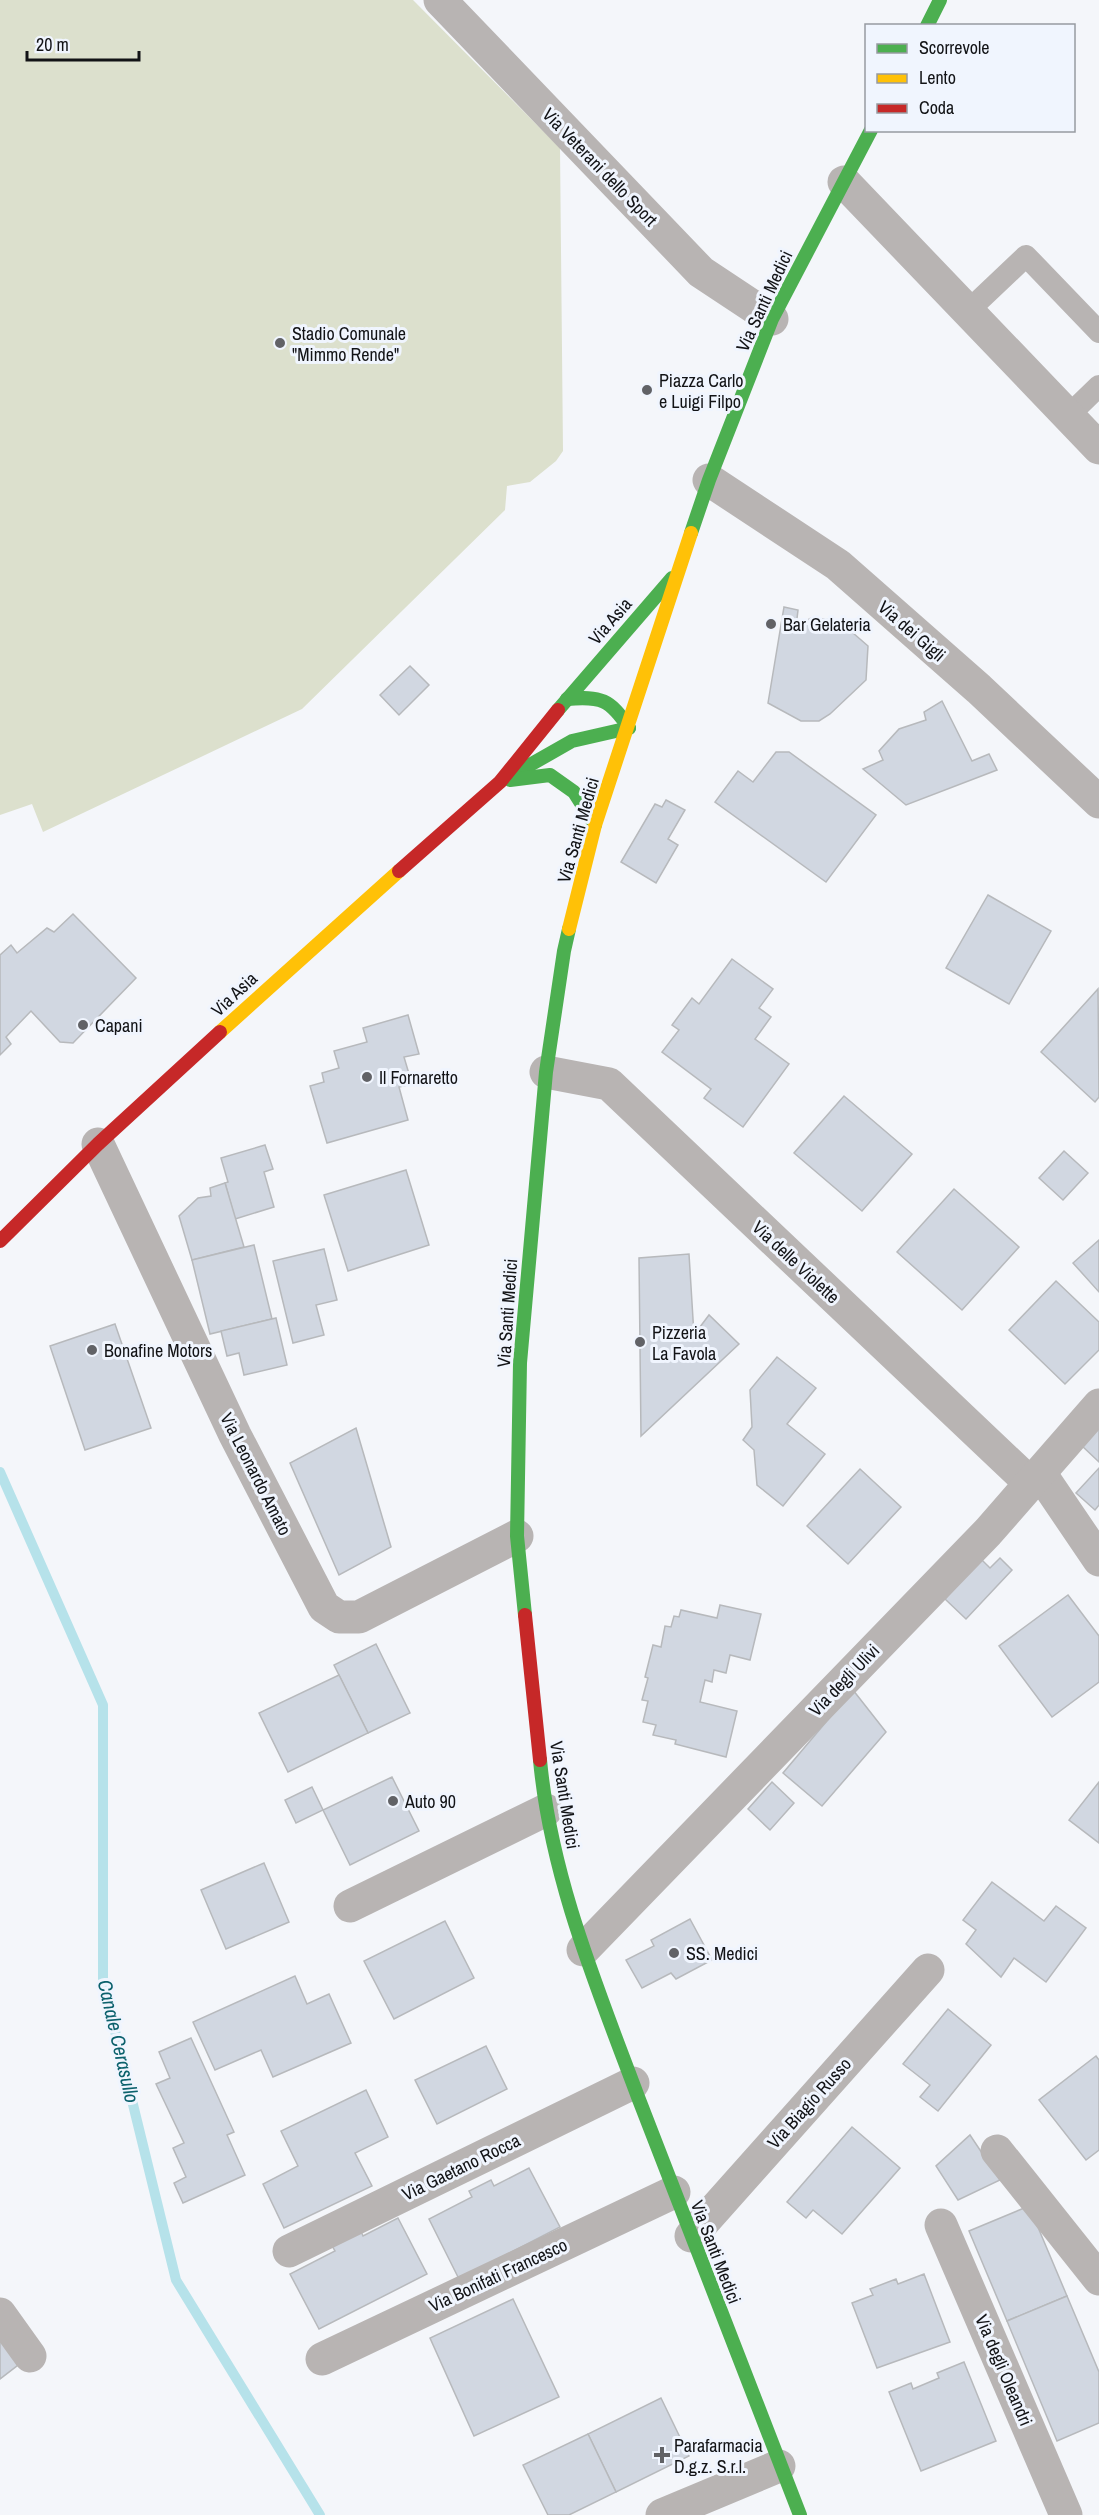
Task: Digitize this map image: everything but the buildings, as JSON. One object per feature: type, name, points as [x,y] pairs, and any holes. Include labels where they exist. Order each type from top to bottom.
[{"type":"street","name":"Via Veterani dello Sport","points":[[440,0],[700,272],[772,319]]},
{"type":"street","points":[[928,24],[940,0]]},
{"type":"street","name":"Via Santi Medici","points":[[801,2514],[779,2466],[674,2192],[583,1950],[559,1873],[546,1810],[517,1536],[520,1363],[546,1072],[564,951],[595,825],[629,728],[709,480],[772,319],[870,132]]},
{"type":"street","points":[[844,182],[1099,448]]},
{"type":"street","name":"Via dei Gigli","points":[[709,480],[838,565],[979,690],[1099,802]]},
{"type":"street","name":"Via Asia","points":[[0,1241],[98,1144],[289,968],[500,782],[567,699],[681,567]]},
{"type":"street","points":[[567,699],[595,696],[614,704],[629,728]]},
{"type":"street","name":"Via Asia","points":[[500,782],[572,741],[629,728]]},
{"type":"street","points":[[500,782],[550,775],[574,792],[595,825]]},
{"type":"street","name":"Via delle Violette","points":[[546,1072],[609,1084],[1035,1478],[1099,1560]]},
{"type":"street","name":"Via Leonardo Amato","points":[[98,1144],[235,1435],[324,1607],[339,1617],[359,1617],[517,1536]]},
{"type":"street","name":"Via degli Ulivi","points":[[583,1950],[988,1532],[1099,1405]]},
{"type":"street","points":[[350,1906],[546,1810]]},
{"type":"street","name":"Via Biagio Russo","points":[[691,2236],[928,1970]]},
{"type":"street","name":"Via Gaetano Rocca","points":[[289,2251],[633,2083]]},
{"type":"street","points":[[997,2151],[1099,2278]]},
{"type":"street","name":"Via Bonifati Francesco","points":[[322,2358],[674,2192]]},
{"type":"street","name":"Via degli Oleandri","points":[[941,2225],[1066,2515]]},
{"type":"street","points":[[0,2314],[30,2356]]},
{"type":"street","points":[[662,2515],[779,2466]]},
{"type":"lane","points":[[968,311],[1026,256],[1099,332]]},
{"type":"lane","points":[[1068,416],[1099,387]]},
{"type":"green space","name":"Stadio Comunale \"Mimmo Rende\"","points":[[0,0],[413,0],[560,148],[563,451],[556,461],[530,482],[507,486],[505,510],[302,709],[43,832],[32,804],[0,815]]},
{"type":"waterway","name":"Canale Cerasullo","points":[[0,1472],[103,1705],[103,1982],[176,2280],[320,2515]]},
{"type":"traffic: fast","points":[[928,24],[940,0]]},
{"type":"traffic: fast","points":[[691,533],[709,480],[772,319],[870,132]]},
{"type":"traffic: fast","points":[[558,710],[672,578]]},
{"type":"traffic: fast","points":[[567,699],[588,698],[604,702],[616,711],[629,728]]},
{"type":"traffic: fast","points":[[514,774],[572,741],[629,728]]},
{"type":"traffic: fast","points":[[510,780],[550,775],[574,792],[595,825]]},
{"type":"traffic: fast","points":[[525,1615],[517,1536],[520,1363],[546,1072],[569,929]]},
{"type":"traffic: fast","points":[[540,1760],[554,1847],[592,1973],[800,2515]]},
{"type":"traffic: slow","points":[[569,929],[595,825],[691,533]]},
{"type":"traffic: slow","points":[[220,1032],[399,871]]},
{"type":"traffic: jam","points":[[399,871],[500,782],[558,710]]},
{"type":"traffic: jam","points":[[0,1241],[98,1144],[220,1032]]},
{"type":"traffic: jam","points":[[525,1615],[540,1760]]},
{"type":"place","name":"Stadio Comunale \"Mimmo Rende\"","points":[[280,343]]},
{"type":"place","name":"Piazza Carlo e Luigi Filpo","points":[[647,390]]},
{"type":"place","name":"Bar Gelateria","points":[[771,624]]},
{"type":"place","name":"Capani","points":[[83,1025]]},
{"type":"place","name":"Il Fornaretto","points":[[367,1077]]},
{"type":"place","name":"Pizzeria La Favola","points":[[640,1342]]},
{"type":"place","name":"Bonafine Motors","points":[[92,1350]]},
{"type":"place","name":"Auto 90","points":[[393,1801]]},
{"type":"place","name":"SS. Medici","points":[[674,1953]]},
{"type":"place","name":"Parafarmacia D.g.z. S.r.l.","points":[[662,2455]]}]
